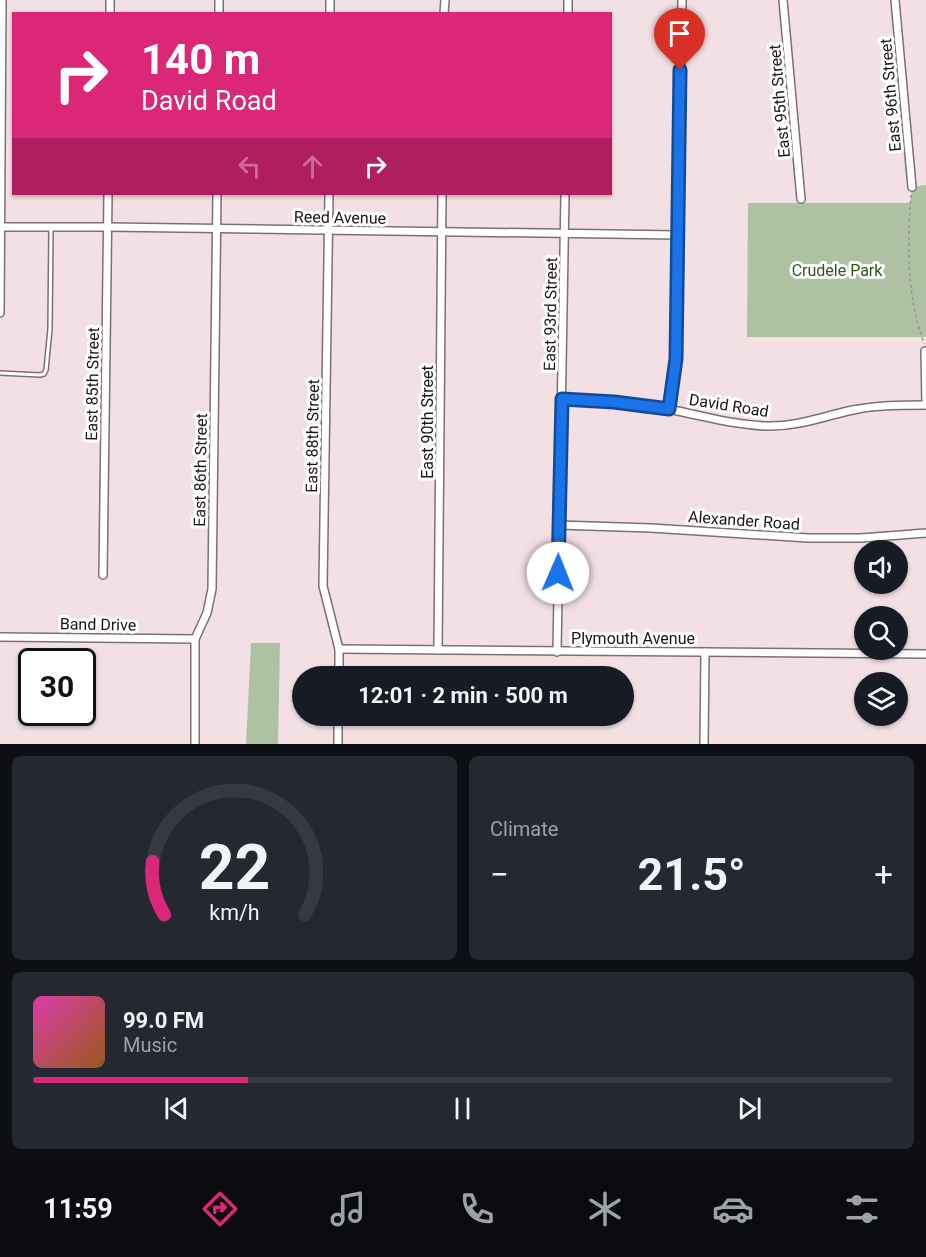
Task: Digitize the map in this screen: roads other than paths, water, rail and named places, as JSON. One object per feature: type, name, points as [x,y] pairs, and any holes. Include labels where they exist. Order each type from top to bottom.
[{"type":"street","points":[[0,313],[3,0]]},
{"type":"street","points":[[669,409],[676,359],[682,0]]},
{"type":"street","name":"East 95th Street","points":[[783,0],[801,199]]},
{"type":"street","name":"East 96th Street","points":[[895,0],[912,187]]},
{"type":"street","name":"East 85th Street","points":[[103,575],[108,195]]},
{"type":"street","name":"East 86th Street","points":[[195,744],[195,639],[207,613],[212,589],[217,195]]},
{"type":"street","name":"East 88th Street","points":[[329,195],[323,586],[339,649],[339,666]]},
{"type":"street","name":"East 90th Street","points":[[438,650],[442,195]]},
{"type":"street","name":"East 93rd Street","points":[[557,651],[565,195]]},
{"type":"street","name":"Reed Avenue","points":[[1,227],[678,235]]},
{"type":"street","points":[[925,351],[926,405]]},
{"type":"street","name":"David Road","points":[[562,399],[614,402],[669,409],[734,423],[770,426],[800,423],[864,408],[926,405]]},
{"type":"street","name":"Alexander Road","points":[[560,525],[633,527],[808,538],[861,538],[926,533]]},
{"type":"street","name":"Band Drive","points":[[0,637],[195,639]]},
{"type":"street","name":"Plymouth Avenue","points":[[339,649],[926,654]]},
{"type":"street","points":[[704,744],[705,652]]},
{"type":"street","points":[[338,726],[338,744]]},
{"type":"lane","points":[[0,373],[42,375],[46,370],[50,329],[51,227]]},
{"type":"park label","name":"Crudele Park","points":[[837,270]]}]
